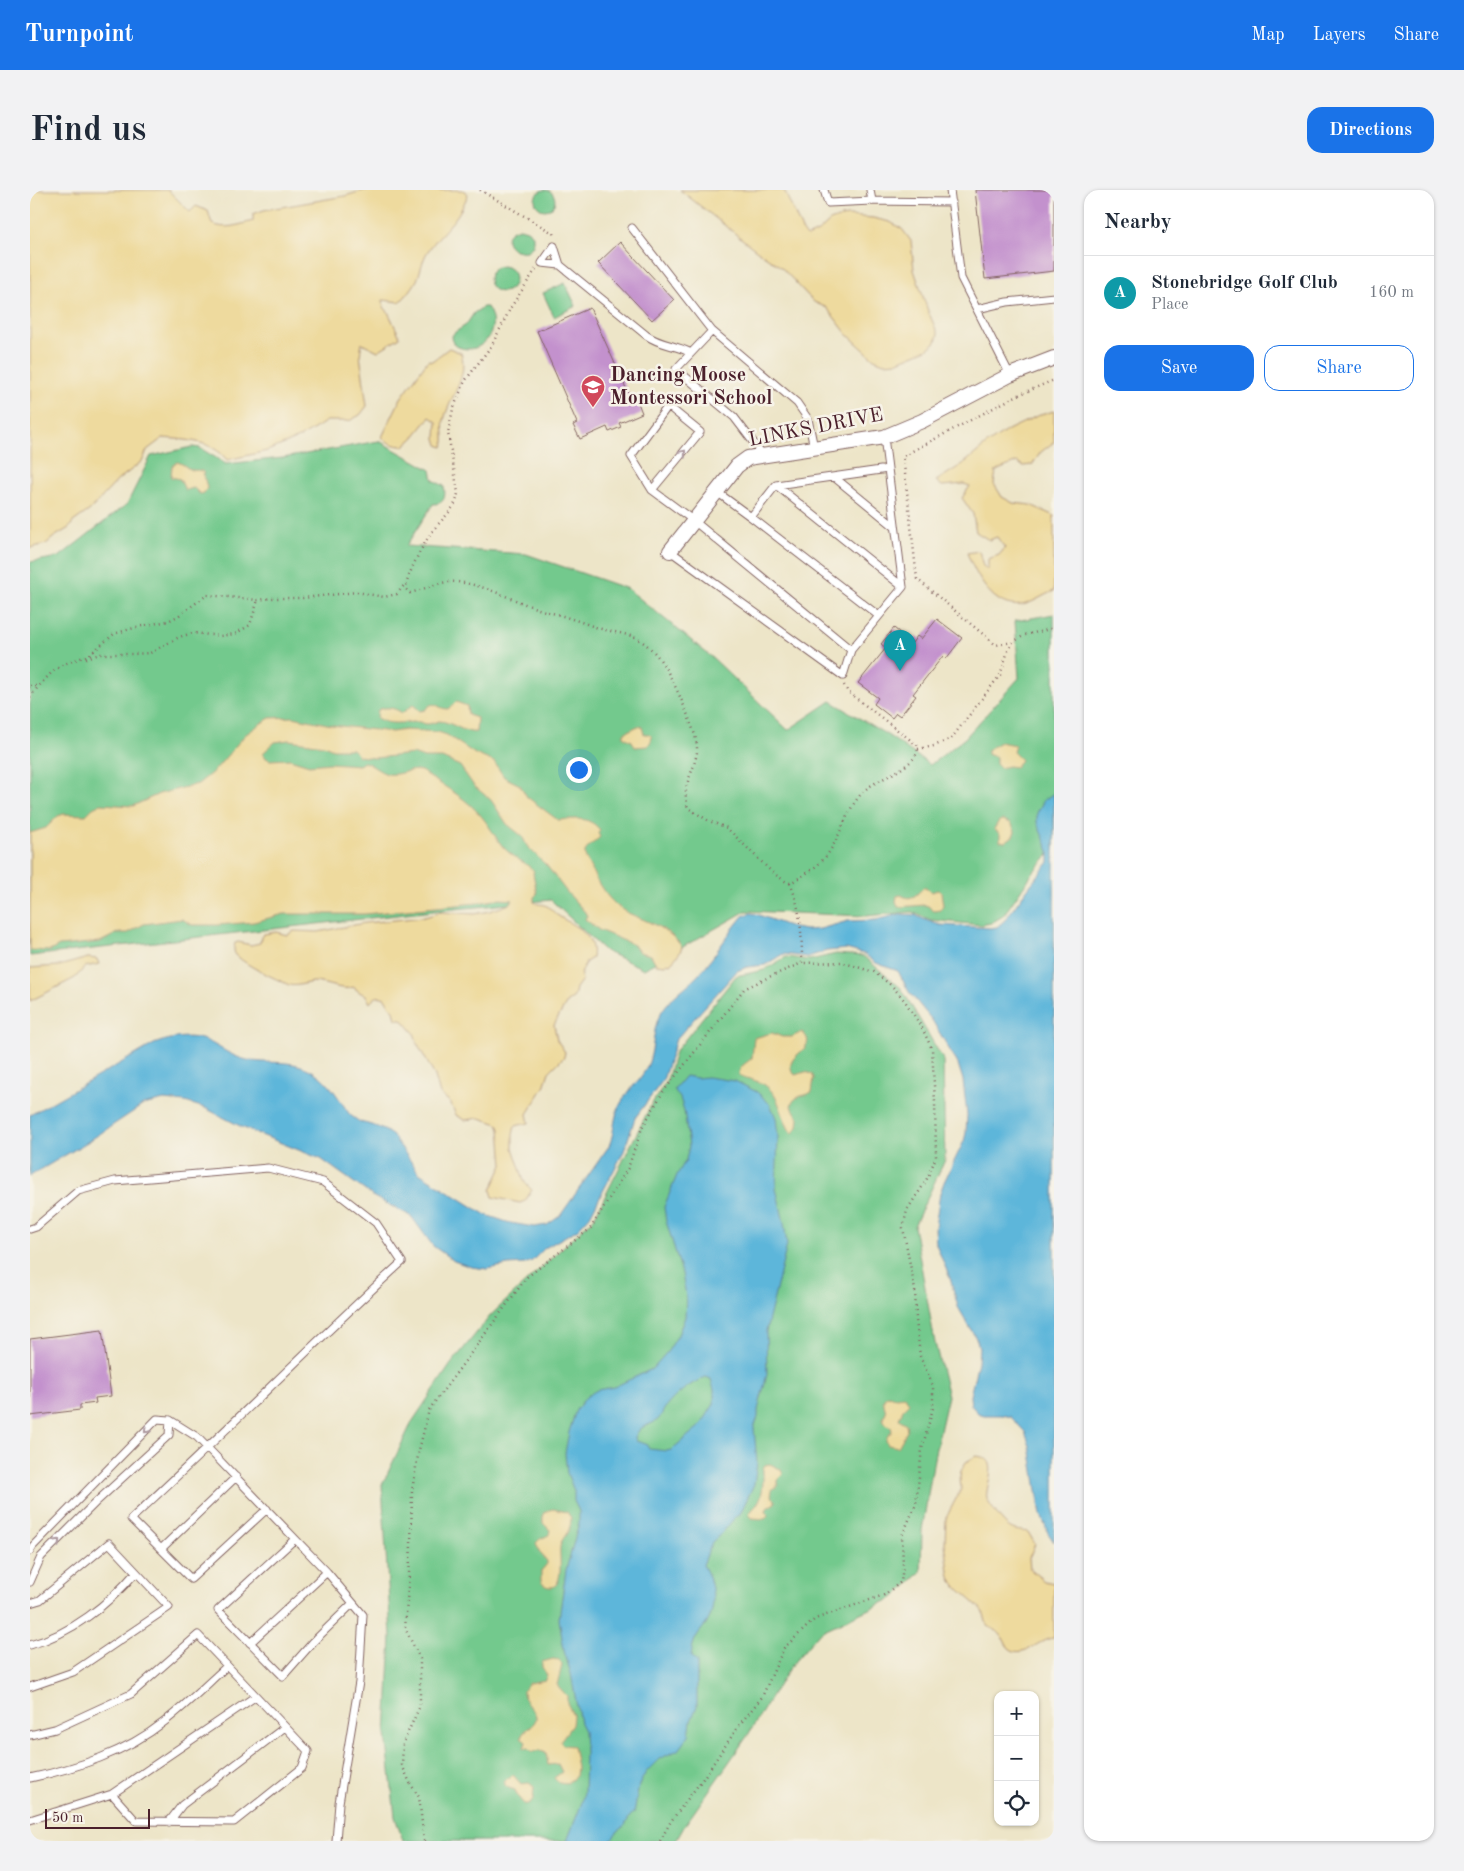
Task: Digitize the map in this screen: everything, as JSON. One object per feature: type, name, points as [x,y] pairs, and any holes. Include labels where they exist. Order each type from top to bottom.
[{"type":"street","name":"LINKS DRIVE","points":[[670,550],[742,462],[748,458],[884,437],[922,421],[1010,375],[1054,358]]},
{"type":"lane","points":[[824,190],[828,203],[872,201],[952,202]]},
{"type":"lane","points":[[870,190],[872,201]]},
{"type":"lane","points":[[950,190],[961,278],[1010,375]]},
{"type":"lane","points":[[632,228],[712,331],[797,403],[808,419],[814,448]]},
{"type":"lane","points":[[554,246],[542,263],[560,265],[655,342],[682,348],[691,353]]},
{"type":"lane","points":[[554,246],[560,265]]},
{"type":"lane","points":[[977,309],[1008,302],[1054,297]]},
{"type":"lane","points":[[712,331],[676,369],[734,417],[763,455]]},
{"type":"lane","points":[[652,490],[700,432],[668,406],[631,456],[652,490],[694,521],[851,650]]},
{"type":"lane","points":[[670,550],[843,676],[851,650],[903,587],[884,437]]},
{"type":"lane","points":[[751,517],[776,485],[888,469]]},
{"type":"lane","points":[[834,477],[895,527]]},
{"type":"lane","points":[[776,485],[903,587]]},
{"type":"lane","points":[[717,492],[879,616]]},
{"type":"lane","points":[[30,1229],[36,1228],[78,1191],[115,1181],[268,1168],[323,1182],[376,1223],[402,1262],[131,1519],[191,1579],[267,1509]]},
{"type":"lane","points":[[30,1551],[157,1419],[170,1420],[198,1437],[328,1572],[363,1615],[359,1682],[339,1803],[336,1841]]},
{"type":"lane","points":[[30,1582],[32,1571],[41,1557],[95,1503],[168,1435],[170,1420]]},
{"type":"lane","points":[[161,1549],[236,1477]]},
{"type":"lane","points":[[295,1539],[218,1610],[283,1676],[314,1641],[352,1603]]},
{"type":"lane","points":[[30,1603],[40,1600],[109,1543],[169,1607],[72,1672],[30,1686]]},
{"type":"lane","points":[[30,1645],[44,1642],[96,1610],[121,1590],[136,1572]]},
{"type":"lane","points":[[250,1643],[328,1572]]},
{"type":"lane","points":[[30,1735],[55,1729],[131,1694],[198,1635],[308,1751],[302,1768],[234,1822],[136,1821],[112,1794]]},
{"type":"lane","points":[[30,1778],[66,1771],[117,1751],[163,1723],[227,1666]]},
{"type":"lane","points":[[30,1820],[112,1794],[256,1696]]},
{"type":"lane","points":[[170,1822],[182,1806],[285,1727]]},
{"type":"path","points":[[480,190],[553,233],[554,246]]},
{"type":"path","points":[[77,660],[89,655],[114,634],[126,629],[168,621],[207,595],[258,600],[303,598],[357,592],[384,597],[397,594],[406,583],[429,535],[454,507],[457,500],[458,493],[448,433],[453,409],[461,390],[470,372],[492,345],[511,307],[537,266],[542,263]]},
{"type":"path","points":[[1054,380],[1014,397],[903,456],[917,579],[996,646],[1013,642],[1025,635],[1054,628]]},
{"type":"path","points":[[406,583],[406,589],[410,593],[440,584],[457,582],[498,592],[547,612],[570,617],[599,628],[631,635],[650,648],[657,655],[676,688],[692,725],[697,746],[697,757],[686,788],[685,798],[688,808],[709,821],[727,828],[773,873],[790,883],[796,897],[802,962]]},
{"type":"path","points":[[30,697],[52,672],[64,664],[77,660],[100,654],[150,652],[179,637],[193,633],[220,636],[235,634],[250,625],[258,600]]},
{"type":"path","points":[[918,750],[951,739],[1000,676],[1013,642]]},
{"type":"path","points":[[790,883],[817,865],[827,855],[857,799],[866,788],[909,764],[915,758],[918,750],[916,745],[848,692],[844,686],[843,676]]},
{"type":"path","points":[[30,686],[38,686]]},
{"type":"path","points":[[424,1841],[418,1797],[402,1765],[403,1743],[420,1706],[420,1659],[405,1628],[412,1490],[429,1410],[527,1277],[590,1229],[628,1168],[642,1128],[663,1092],[744,990],[802,962],[841,962],[874,972],[892,986],[922,1028],[932,1049],[936,1157],[926,1181],[907,1210],[902,1228],[915,1290],[920,1356],[932,1386],[933,1408],[922,1449],[916,1504],[902,1536],[903,1567],[901,1582],[884,1595],[815,1619],[784,1648],[762,1697],[740,1724],[671,1821],[660,1841]]},
{"type":"green space","points":[[545,190],[552,193],[555,200],[552,207],[545,210],[538,207],[535,200],[538,193]]},
{"type":"green space","points":[[520,228],[527,230],[533,235],[533,246],[527,251],[514,249],[507,242],[509,234],[513,230]]},
{"type":"green space","points":[[502,266],[511,270],[515,279],[511,288],[502,292],[493,288],[489,279],[493,270]]},
{"type":"green space","points":[[565,283],[576,306],[554,317],[543,293]]},
{"type":"green space","points":[[483,307],[487,307],[492,325],[486,341],[471,349],[453,344],[452,336],[454,333],[466,325],[474,313]]},
{"type":"green space","points":[[379,441],[431,470],[433,480],[444,486],[444,499],[440,503],[433,504],[406,546],[526,554],[628,589],[714,659],[788,730],[831,701],[889,736],[930,765],[965,738],[1019,678],[1015,621],[1054,614],[1054,849],[1034,871],[1003,916],[991,923],[981,925],[931,920],[912,912],[865,916],[746,911],[644,969],[605,951],[551,900],[433,911],[30,956],[30,562],[59,557],[127,504],[151,456],[192,447],[200,448],[226,464],[283,458]]},
{"type":"green space","points":[[836,954],[863,956],[901,988],[943,1059],[945,1160],[914,1226],[935,1343],[948,1396],[935,1453],[922,1530],[921,1572],[895,1597],[820,1632],[789,1668],[748,1735],[685,1825],[676,1841],[403,1841],[395,1817],[386,1734],[391,1636],[382,1485],[412,1422],[451,1364],[491,1315],[594,1218],[651,1105],[667,1080],[675,1052],[736,976],[764,970],[786,957],[810,960]]},
{"type":"sand","points":[[30,190],[168,190],[190,212],[196,206],[208,211],[212,224],[227,227],[253,221],[253,214],[264,210],[345,196],[365,190],[463,190],[468,194],[460,212],[428,251],[417,280],[409,292],[400,302],[383,300],[384,307],[400,337],[378,351],[362,343],[360,355],[367,406],[360,415],[349,421],[327,421],[301,437],[267,451],[227,460],[214,448],[198,442],[163,438],[147,450],[143,460],[118,480],[90,510],[73,522],[69,528],[46,544],[30,548]]},
{"type":"sand","points":[[680,190],[784,190],[807,237],[818,232],[830,221],[848,216],[873,218],[890,222],[902,229],[911,241],[914,270],[938,334],[936,342],[927,349],[896,362],[884,363],[874,359],[847,334],[827,308],[814,302],[781,267],[756,250]]},
{"type":"sand","points":[[449,348],[461,353],[463,370],[444,420],[443,447],[438,445],[436,438],[437,422],[430,417],[404,446],[395,445],[387,441],[382,437],[401,398],[428,360],[432,361]]},
{"type":"sand","points":[[1054,411],[1054,442],[1041,452],[1032,465],[1023,466],[1017,462],[996,471],[994,484],[1002,497],[1013,503],[1031,505],[1054,516],[1054,591],[1026,604],[1012,605],[994,597],[987,589],[975,571],[967,553],[979,551],[983,566],[988,570],[988,559],[999,555],[1005,548],[997,537],[989,540],[976,532],[973,514],[962,498],[970,486],[964,484],[942,486],[936,481],[963,464],[1008,430],[1037,416]]},
{"type":"sand","points":[[177,462],[192,470],[203,472],[207,488],[204,493],[200,494],[194,488],[185,490],[180,479],[171,477],[172,466]]},
{"type":"sand","points":[[456,702],[467,706],[468,715],[477,718],[476,732],[467,731],[439,721],[427,724],[417,722],[391,723],[377,718],[378,710],[384,708],[402,713],[413,705],[420,711],[434,704],[448,709]]},
{"type":"sand","points":[[293,717],[332,725],[392,732],[405,730],[438,732],[447,735],[475,754],[494,762],[504,777],[520,785],[527,797],[558,820],[581,819],[591,822],[596,826],[600,830],[598,833],[600,837],[586,850],[585,856],[603,890],[622,910],[664,930],[677,940],[682,947],[679,954],[670,964],[656,964],[651,955],[639,952],[634,945],[599,930],[585,919],[587,916],[585,912],[547,866],[527,846],[522,836],[507,824],[491,800],[474,786],[460,766],[442,758],[424,758],[413,754],[374,758],[359,756],[352,749],[333,749],[324,745],[289,740],[275,742],[263,753],[270,760],[290,759],[309,765],[330,763],[359,765],[364,762],[388,774],[412,770],[421,771],[471,805],[504,848],[534,871],[537,894],[534,897],[534,902],[545,905],[587,936],[592,949],[592,958],[586,962],[581,974],[582,980],[576,988],[574,997],[567,1002],[554,1025],[557,1040],[565,1052],[564,1057],[549,1072],[544,1087],[527,1114],[529,1123],[515,1126],[513,1148],[525,1183],[532,1190],[525,1201],[520,1203],[493,1197],[491,1190],[503,1165],[498,1124],[480,1118],[465,1120],[456,1115],[450,1102],[440,1094],[435,1076],[419,1047],[414,1033],[402,1019],[396,1019],[394,1010],[385,998],[377,997],[370,1003],[366,995],[353,987],[340,988],[318,982],[289,985],[241,960],[234,952],[235,943],[251,945],[260,943],[261,937],[264,934],[276,932],[287,935],[294,931],[318,932],[365,923],[425,917],[441,912],[475,914],[510,904],[513,900],[500,899],[365,914],[284,914],[254,922],[218,925],[192,925],[182,919],[144,924],[128,933],[118,933],[100,942],[59,946],[50,951],[30,950],[30,833],[46,828],[58,816],[64,814],[86,815],[93,808],[101,804],[133,806],[159,794],[198,784],[214,771],[245,735],[260,724],[270,718]]},
{"type":"sand","points":[[638,726],[642,727],[644,734],[649,734],[652,737],[648,746],[635,747],[632,741],[624,737],[624,733]]},
{"type":"sand","points":[[1000,742],[1015,745],[1013,752],[1021,760],[1015,767],[1000,768],[996,764],[996,757],[987,754],[987,750]]},
{"type":"sand","points":[[1003,820],[1011,823],[1015,831],[1013,836],[1005,842],[1000,841],[1000,834],[994,829],[999,821]]},
{"type":"sand","points":[[924,887],[931,892],[938,890],[941,892],[943,905],[940,910],[934,911],[925,905],[898,907],[896,902],[897,896],[911,897]]},
{"type":"sand","points":[[88,958],[97,959],[99,964],[85,967],[75,978],[30,1001],[30,968],[59,966]]},
{"type":"sand","points":[[802,1032],[807,1038],[807,1044],[791,1062],[791,1068],[795,1075],[805,1072],[812,1074],[814,1078],[812,1092],[792,1102],[791,1106],[799,1118],[798,1127],[792,1134],[785,1122],[778,1101],[770,1090],[762,1083],[739,1075],[739,1072],[752,1058],[754,1038],[772,1033],[782,1037],[792,1037]]},
{"type":"sand","points":[[888,1395],[895,1397],[905,1396],[909,1403],[903,1409],[899,1419],[906,1424],[907,1431],[898,1447],[888,1445],[886,1441],[892,1431],[883,1418],[886,1412],[884,1398]]},
{"type":"sand","points":[[976,1456],[984,1458],[991,1467],[987,1493],[988,1502],[1009,1527],[1028,1532],[1035,1544],[1029,1558],[1030,1569],[1044,1581],[1054,1583],[1054,1638],[1020,1652],[1009,1648],[999,1633],[987,1626],[984,1614],[979,1607],[953,1584],[950,1577],[945,1544],[946,1518],[961,1489],[961,1471],[966,1462]]},
{"type":"sand","points":[[770,1464],[780,1469],[783,1474],[778,1479],[778,1486],[772,1489],[771,1496],[775,1503],[766,1510],[768,1516],[765,1519],[752,1518],[749,1514],[758,1503],[762,1493],[763,1468],[765,1465]]},
{"type":"sand","points":[[553,1509],[567,1512],[571,1518],[571,1523],[560,1547],[558,1582],[555,1586],[548,1587],[541,1581],[541,1571],[547,1564],[547,1561],[540,1553],[536,1543],[549,1535],[550,1530],[543,1523],[543,1517],[545,1512]]},
{"type":"sand","points":[[553,1659],[559,1660],[562,1665],[557,1685],[567,1696],[567,1703],[573,1715],[572,1725],[560,1741],[563,1745],[573,1746],[577,1767],[576,1776],[566,1784],[559,1783],[554,1778],[562,1772],[558,1764],[548,1765],[546,1752],[541,1750],[533,1752],[529,1748],[524,1748],[526,1742],[521,1738],[536,1719],[534,1712],[525,1700],[523,1691],[529,1683],[545,1680],[547,1675],[542,1667],[542,1662]]},
{"type":"sand","points":[[513,1775],[521,1784],[529,1783],[534,1787],[533,1800],[530,1804],[524,1804],[515,1790],[505,1785],[505,1780]]},
{"type":"water","points":[[1054,793],[1054,1542],[1048,1533],[1041,1515],[1030,1446],[1025,1432],[1011,1417],[984,1415],[978,1413],[971,1405],[970,1396],[978,1362],[979,1348],[977,1340],[958,1307],[951,1281],[936,1244],[935,1227],[940,1193],[966,1133],[967,1115],[963,1080],[958,1064],[932,1020],[909,992],[898,971],[876,963],[864,954],[846,949],[827,951],[807,957],[783,954],[765,965],[747,967],[737,971],[676,1039],[663,1080],[635,1118],[624,1151],[590,1216],[578,1229],[545,1248],[532,1261],[525,1264],[487,1269],[471,1267],[454,1261],[433,1246],[411,1216],[374,1197],[321,1159],[244,1128],[205,1108],[185,1102],[164,1100],[143,1105],[89,1141],[30,1176],[30,1115],[154,1044],[176,1038],[191,1037],[206,1041],[242,1059],[289,1063],[314,1072],[330,1086],[350,1115],[360,1122],[372,1125],[393,1136],[419,1173],[486,1215],[510,1223],[534,1227],[547,1225],[560,1216],[609,1146],[618,1108],[649,1062],[655,1030],[662,1011],[702,971],[743,916],[751,913],[756,914],[794,928],[806,930],[820,929],[848,921],[876,920],[900,914],[915,915],[940,925],[997,927],[1005,920],[1049,862],[1049,851],[1037,823],[1037,813],[1044,800]]},
{"type":"water","points":[[685,1076],[735,1081],[757,1092],[770,1104],[776,1118],[778,1137],[776,1188],[787,1245],[766,1331],[767,1374],[754,1428],[757,1463],[754,1484],[740,1514],[712,1542],[703,1565],[711,1584],[713,1605],[709,1619],[697,1636],[692,1648],[691,1657],[697,1662],[697,1706],[691,1721],[689,1735],[678,1750],[659,1759],[646,1772],[639,1785],[634,1813],[630,1816],[624,1827],[610,1841],[567,1841],[584,1793],[585,1752],[584,1731],[580,1723],[559,1619],[566,1570],[579,1523],[579,1511],[574,1501],[574,1491],[567,1473],[565,1453],[576,1410],[587,1396],[597,1390],[614,1387],[652,1369],[668,1351],[678,1335],[685,1317],[686,1296],[682,1273],[666,1221],[664,1207],[677,1175],[686,1160],[689,1146],[684,1110],[680,1098],[674,1089]],"holes":[[[706,1377],[711,1379],[714,1390],[714,1404],[701,1425],[671,1450],[649,1449],[646,1444],[636,1441],[635,1437],[640,1430],[644,1426],[658,1420],[665,1408],[678,1394],[688,1386]]]},
{"type":"building","points":[[975,190],[1054,190],[1054,271],[985,279]]},
{"type":"building","points":[[620,242],[674,300],[652,320],[598,263]]},
{"type":"building","points":[[590,308],[630,397],[635,395],[642,413],[619,423],[621,427],[609,432],[607,427],[580,439],[573,425],[577,423],[537,331]]},
{"type":"building","points":[[937,619],[962,638],[946,659],[943,656],[913,694],[916,696],[900,716],[896,713],[892,718],[874,704],[878,698],[858,683],[886,648],[881,644],[894,628],[912,643],[917,636],[921,639]]},
{"type":"building","points":[[102,1330],[111,1396],[95,1398],[96,1403],[80,1405],[80,1410],[30,1416],[30,1339]]},
{"type":"place","name":"Dancing Moose Montessori School","points":[[593,408]]},
{"type":"place","name":"Stonebridge Golf Club","points":[[900,671]]}]
